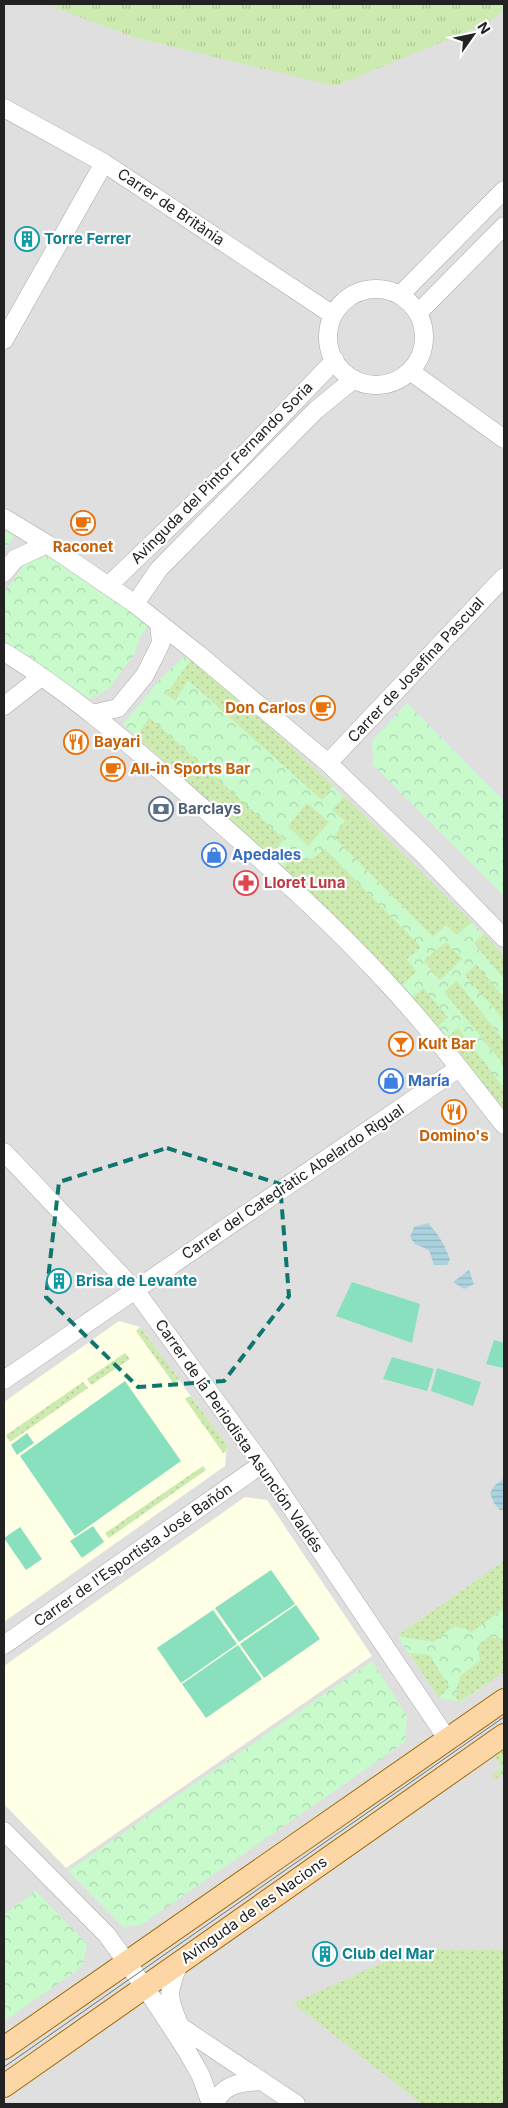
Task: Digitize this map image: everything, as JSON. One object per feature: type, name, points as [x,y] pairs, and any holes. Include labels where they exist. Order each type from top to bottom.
[{"type":"main road","name":"Avinguda de les Nacions","points":[[4,2048],[504,1700]]},
{"type":"main road","name":"Avinguda de les Nacions","points":[[4,2086],[149,1994],[181,1961],[504,1735]]},
{"type":"street","name":"Carrer de Britània","points":[[4,108],[104,163],[333,315]]},
{"type":"street","points":[[4,340],[104,163]]},
{"type":"street","points":[[400,295],[504,190]]},
{"type":"street","points":[[418,313],[504,226]]},
{"type":"street","points":[[370,289],[385,289],[400,295],[418,313],[424,328],[424,344],[419,359],[410,371],[397,380],[383,384],[368,384],[354,379],[343,371],[334,360],[329,346],[328,330],[333,315],[342,302],[355,293],[370,289]]},
{"type":"street","name":"Avinguda del Pintor Fernando Soria","points":[[108,585],[237,462],[334,360]]},
{"type":"street","points":[[410,371],[504,439]]},
{"type":"street","name":"Avinguda del Pintor Fernando Soria","points":[[135,604],[159,569],[316,410],[354,379]]},
{"type":"street","points":[[4,518],[47,544],[135,604],[328,763],[423,854],[504,938]]},
{"type":"street","points":[[4,573],[15,559],[47,544]]},
{"type":"street","name":"Carrer de Josefina Pascual","points":[[328,763],[504,577]]},
{"type":"street","points":[[92,714],[118,708],[145,675],[161,643],[159,623]]},
{"type":"street","points":[[7,659],[41,677],[92,714],[282,878],[389,985],[504,1125]]},
{"type":"street","points":[[4,706],[41,677]]},
{"type":"street","name":"Carrer del Catedràtic Abelardo Rigual","points":[[4,1380],[459,1068]]},
{"type":"street","name":"Carrer de la Periodista Asunción Valdés","points":[[4,1152],[135,1290],[262,1464],[448,1740]]},
{"type":"street","name":"Carrer de l'Esportista José Bañón","points":[[4,1646],[262,1464]]},
{"type":"street","points":[[4,1831],[107,1935],[187,2051],[200,2076],[211,2104]]},
{"type":"street","points":[[181,1961],[169,1992],[172,2009],[181,2027]]},
{"type":"street","points":[[149,1994],[181,2027],[296,2104]]},
{"type":"street","points":[[215,2104],[221,2094],[231,2085],[262,2081]]},
{"type":"highlighted area","points":[[167,1148],[280,1184],[289,1296],[224,1381],[138,1387],[46,1297],[59,1182]]},
{"type":"shaded area","points":[[4,4],[504,4],[504,2104],[4,2104]]},
{"type":"shaded area","points":[[119,1321],[140,1327],[227,1445],[225,1466],[4,1622],[4,1402]]},
{"type":"shaded area","points":[[245,1497],[267,1500],[372,1656],[66,1868],[4,1804],[4,1666]]},
{"type":"green space","points":[[45,4],[504,4],[504,10],[488,23],[335,86],[136,38]]},
{"type":"green space","points":[[4,529],[15,535],[4,551]]},
{"type":"green space","points":[[50,556],[149,625],[140,637],[134,655],[108,689],[90,699],[4,641],[4,593],[27,561]]},
{"type":"green space","points":[[186,655],[348,801],[504,955],[504,1111],[387,968],[288,871],[123,724],[163,676]]},
{"type":"green space","points":[[191,660],[270,727],[333,786],[322,800],[188,680],[175,701],[166,694]]},
{"type":"green space","points":[[407,703],[504,801],[504,896],[373,765],[372,741]]},
{"type":"green space","points":[[149,717],[284,839],[271,856],[137,737]]},
{"type":"green space","points":[[344,796],[472,922],[457,935],[446,925],[433,937],[334,837],[345,821],[332,810]]},
{"type":"green space","points":[[307,803],[329,822],[308,846],[288,826]]},
{"type":"green space","points":[[325,849],[421,947],[407,959],[417,972],[401,985],[284,867],[295,852],[306,860],[313,858]]},
{"type":"green space","points":[[484,934],[504,956],[504,979],[474,943]]},
{"type":"green space","points":[[446,942],[462,959],[440,980],[423,961]]},
{"type":"green space","points":[[476,964],[504,997],[504,1020],[465,975]]},
{"type":"green space","points":[[457,981],[504,1041],[504,1065],[444,992]]},
{"type":"green space","points":[[423,988],[448,1017],[436,1028],[412,998]]},
{"type":"green space","points":[[458,1028],[504,1088],[504,1115],[446,1039]]},
{"type":"green space","points":[[352,1282],[420,1304],[412,1343],[336,1316]]},
{"type":"green space","points":[[140,1327],[179,1379],[174,1384],[136,1331]]},
{"type":"green space","points":[[494,1340],[504,1343],[504,1368],[486,1364]]},
{"type":"green space","points":[[125,1353],[130,1359],[91,1385],[87,1379]]},
{"type":"green space","points":[[392,1357],[434,1369],[427,1391],[383,1379]]},
{"type":"green space","points":[[437,1368],[481,1382],[473,1406],[431,1391]]},
{"type":"green space","points":[[125,1381],[181,1461],[75,1536],[20,1456]]},
{"type":"green space","points":[[83,1382],[88,1388],[10,1442],[6,1435]]},
{"type":"green space","points":[[191,1396],[227,1445],[226,1452],[223,1453],[185,1399]]},
{"type":"green space","points":[[27,1433],[34,1443],[17,1455],[11,1445]]},
{"type":"green space","points":[[203,1466],[206,1470],[109,1538],[105,1533]]},
{"type":"green space","points":[[93,1526],[104,1542],[82,1558],[70,1541]]},
{"type":"green space","points":[[20,1527],[42,1559],[26,1570],[4,1538]]},
{"type":"green space","points":[[504,1561],[504,1672],[461,1702],[439,1698],[397,1636]]},
{"type":"green space","points":[[504,1561],[504,1609],[470,1633],[467,1629],[454,1626],[434,1642],[397,1636]]},
{"type":"green space","points":[[271,1570],[295,1604],[239,1642],[215,1608]]},
{"type":"green space","points":[[296,1605],[320,1639],[264,1678],[240,1644]]},
{"type":"green space","points":[[213,1610],[237,1644],[181,1683],[157,1648]]},
{"type":"green space","points":[[489,1637],[504,1639],[504,1672],[459,1702],[455,1696],[460,1676],[480,1661],[478,1645]]},
{"type":"green space","points":[[238,1645],[262,1679],[206,1718],[182,1684]]},
{"type":"green space","points":[[409,1653],[430,1655],[449,1687],[439,1698]]},
{"type":"green space","points":[[372,1661],[407,1716],[405,1742],[141,1925],[123,1927],[68,1871]]},
{"type":"green space","points":[[504,1746],[504,1773],[495,1780],[492,1774],[502,1767],[493,1754]]},
{"type":"green space","points":[[36,1891],[87,1944],[82,1967],[4,2021],[4,1914]]},
{"type":"green space","points":[[411,1950],[504,1950],[504,2104],[422,2104],[293,2003]]},
{"type":"water","points":[[428,1223],[446,1250],[450,1260],[447,1265],[434,1265],[429,1250],[415,1244],[410,1237],[414,1227]]},
{"type":"water","points":[[469,1270],[474,1284],[464,1289],[453,1282]]},
{"type":"water","points":[[504,1478],[504,1510],[500,1510],[494,1503],[490,1493],[494,1486]]},
{"type":"tram line","points":[[4,2067],[504,1717]]},
{"type":"place","name":"Torre Ferrer","points":[[27,239]]},
{"type":"place","name":"Raconet","points":[[83,523]]},
{"type":"place","name":"Don Carlos","points":[[323,708]]},
{"type":"place","name":"Bayari","points":[[76,742]]},
{"type":"place","name":"All-in Sports Bar","points":[[113,769]]},
{"type":"place","name":"Barclays","points":[[161,809]]},
{"type":"place","name":"Apedales","points":[[214,855]]},
{"type":"place","name":"Lloret Luna","points":[[246,883]]},
{"type":"place","name":"Kult Bar","points":[[401,1044]]},
{"type":"place","name":"María","points":[[391,1081]]},
{"type":"place","name":"Domino's","points":[[454,1112]]},
{"type":"place","name":"Brisa de Levante","points":[[59,1281]]},
{"type":"place","name":"Club del Mar","points":[[325,1954]]}]
